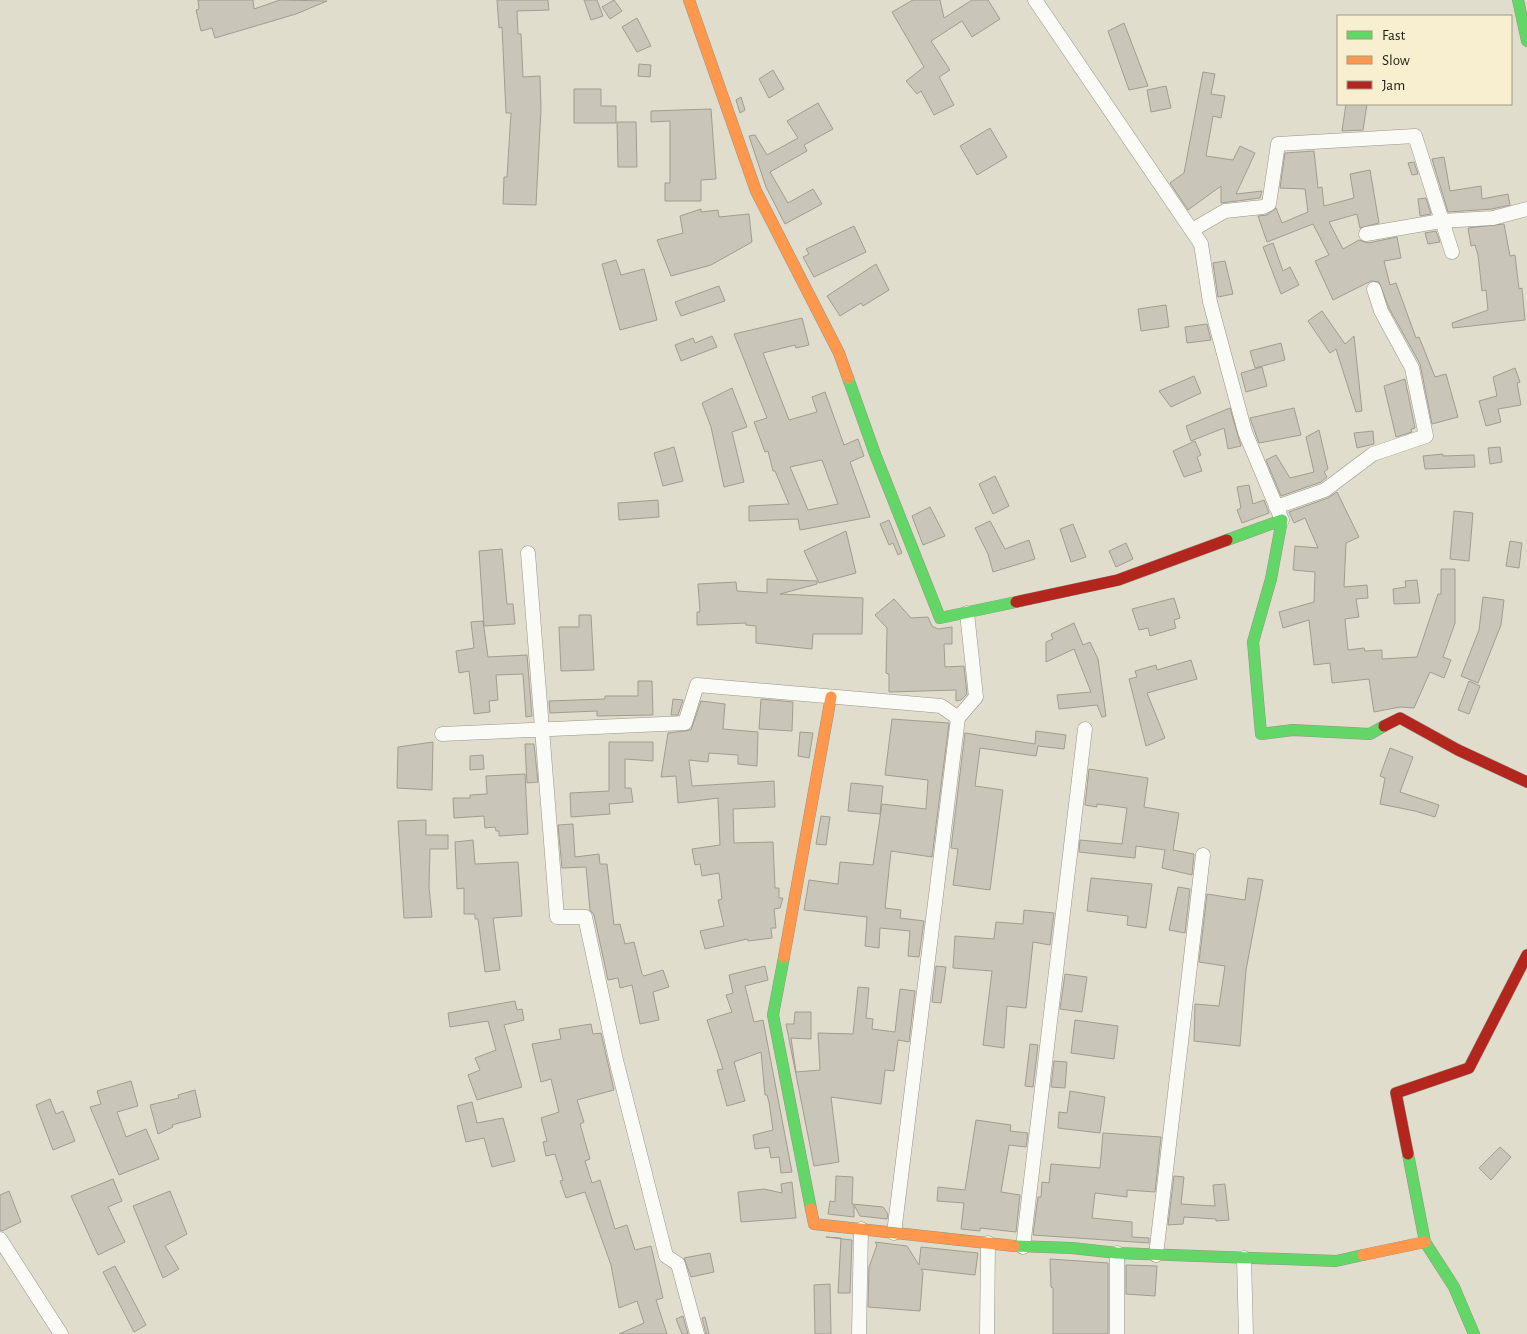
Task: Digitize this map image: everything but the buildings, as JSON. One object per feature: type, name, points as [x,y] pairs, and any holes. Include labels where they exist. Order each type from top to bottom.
[{"type":"street","points":[[689,0],[756,192],[839,353],[875,454],[940,618],[1118,580],[1282,520]]},
{"type":"street","points":[[1035,0],[1201,244],[1210,302],[1245,432],[1282,520],[1271,579],[1253,642],[1261,734],[1293,730],[1370,734],[1400,718],[1458,750],[1527,782]]},
{"type":"street","points":[[1518,0],[1527,41]]},
{"type":"street","points":[[1192,230],[1225,211],[1263,208],[1269,204],[1278,144],[1415,136],[1452,252]]},
{"type":"street","points":[[1366,234],[1441,221],[1493,218],[1527,210]]},
{"type":"street","points":[[1276,507],[1325,490],[1372,454],[1426,436],[1412,368],[1381,311],[1374,289]]},
{"type":"street","points":[[528,553],[557,917],[585,917],[616,1060],[666,1256],[678,1264],[696,1334]]},
{"type":"street","points":[[894,1233],[958,718],[976,697],[967,613]]},
{"type":"street","points":[[442,734],[685,723],[697,685],[941,706],[958,718]]},
{"type":"street","points":[[831,697],[773,1014],[814,1224],[1022,1247],[1064,1247],[1156,1255],[1336,1261],[1425,1242]]},
{"type":"street","points":[[1022,1247],[1085,729]]},
{"type":"street","points":[[1156,1255],[1203,855]]},
{"type":"street","points":[[1474,1334],[1454,1287],[1425,1242],[1396,1093],[1469,1068],[1527,955]]},
{"type":"street","points":[[859,1334],[861,1229]]},
{"type":"street","points":[[0,1240],[61,1334]]},
{"type":"street","points":[[987,1334],[988,1243]]},
{"type":"street","points":[[1116,1253],[1117,1334]]},
{"type":"street","points":[[1244,1258],[1246,1334]]},
{"type":"traffic: fast","points":[[1518,0],[1527,41]]},
{"type":"traffic: fast","points":[[848,378],[875,454],[940,618],[1016,602]]},
{"type":"traffic: fast","points":[[1227,540],[1282,520],[1271,579],[1253,642],[1261,734],[1293,730],[1370,734],[1384,726]]},
{"type":"traffic: fast","points":[[784,957],[773,1015],[811,1209]]},
{"type":"traffic: fast","points":[[1408,1154],[1425,1242],[1454,1287],[1474,1334]]},
{"type":"traffic: fast","points":[[1014,1246],[1072,1248],[1117,1253],[1336,1261],[1363,1255]]},
{"type":"traffic: slow","points":[[689,0],[756,191],[839,353],[848,378]]},
{"type":"traffic: slow","points":[[784,957],[831,697]]},
{"type":"traffic: slow","points":[[811,1209],[814,1224],[1014,1246]]},
{"type":"traffic: slow","points":[[1363,1255],[1425,1242]]},
{"type":"traffic: jam","points":[[1016,602],[1118,580],[1227,540]]},
{"type":"traffic: jam","points":[[1384,726],[1400,718],[1458,750],[1527,782]]},
{"type":"traffic: jam","points":[[1408,1154],[1396,1093],[1469,1068],[1527,955]]}]
